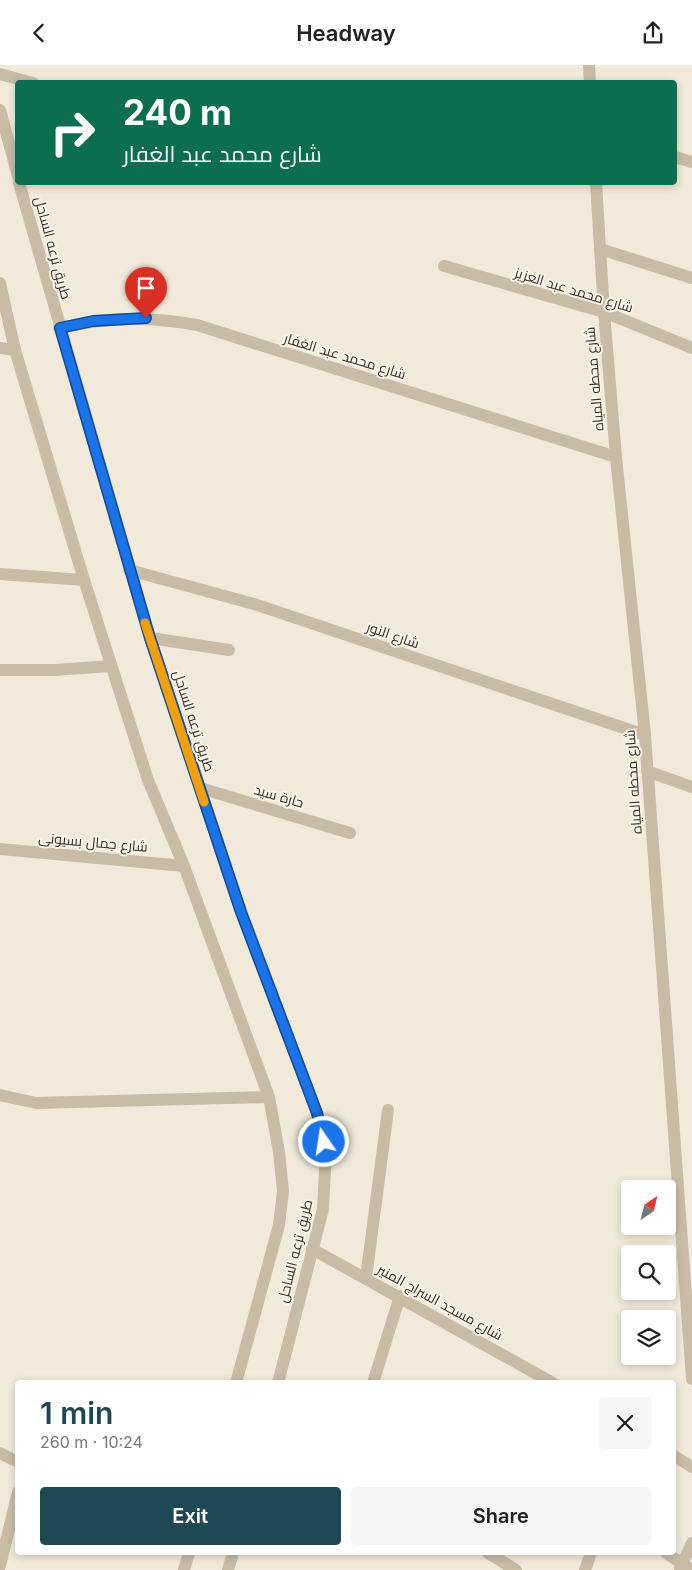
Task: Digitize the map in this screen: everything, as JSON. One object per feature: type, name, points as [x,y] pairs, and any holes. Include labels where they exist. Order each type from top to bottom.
[{"type":"street","points":[[589,65],[590,80]]},
{"type":"street","points":[[0,74],[22,80]]},
{"type":"street","points":[[0,110],[13,141],[15,155]]},
{"type":"street","points":[[677,158],[692,163]]},
{"type":"street","name":"طريق ترعه الساحل","points":[[20,185],[150,638],[241,912],[317,1113],[324,1142],[325,1193],[279,1380]]},
{"type":"street","name":"شارع محطه المياه","points":[[596,185],[616,457],[645,735],[692,1379]]},
{"type":"street","points":[[600,249],[692,278]]},
{"type":"street","name":"شارع محمد عبد العزيز","points":[[444,266],[604,312],[692,348]]},
{"type":"street","name":"طريق ترعه الساحل","points":[[0,283],[15,350],[84,580],[148,780],[184,866],[268,1097],[279,1152],[283,1191],[279,1225],[237,1380]]},
{"type":"street","name":"شارع محمد عبد الغفار","points":[[60,328],[93,321],[128,318],[163,319],[197,325],[616,457]]},
{"type":"street","points":[[0,348],[15,350]]},
{"type":"street","name":"شارع النور","points":[[129,570],[254,604],[645,735]]},
{"type":"street","points":[[0,574],[84,580]]},
{"type":"street","points":[[150,638],[229,650]]},
{"type":"street","points":[[0,669],[54,670],[111,665]]},
{"type":"street","points":[[647,771],[692,787]]},
{"type":"street","name":"حارة سيد","points":[[200,788],[350,833]]},
{"type":"street","name":"شارع جمال بسيونى","points":[[0,849],[184,866]]},
{"type":"street","points":[[0,1095],[36,1103],[268,1097]]},
{"type":"street","points":[[366,1278],[388,1110]]},
{"type":"street","name":"شارع مسجد السراج المنير","points":[[312,1249],[400,1296],[548,1380]]},
{"type":"street","points":[[374,1380],[400,1296]]},
{"type":"street","points":[[0,1453],[15,1460]]},
{"type":"street","points":[[676,1457],[692,1467]]},
{"type":"street","points":[[0,1566],[15,1504]]},
{"type":"street","points":[[669,1555],[684,1567],[692,1543]]},
{"type":"street","points":[[184,1570],[188,1555]]},
{"type":"street","points":[[228,1570],[232,1555]]},
{"type":"street","points":[[491,1555],[516,1570]]},
{"type":"street","points":[[585,1570],[590,1555]]},
{"type":"slow traffic","points":[[145,623],[204,802]]},
{"type":"route","points":[[146,318],[93,321],[60,328],[150,638],[241,912],[317,1113],[324,1142]]}]
